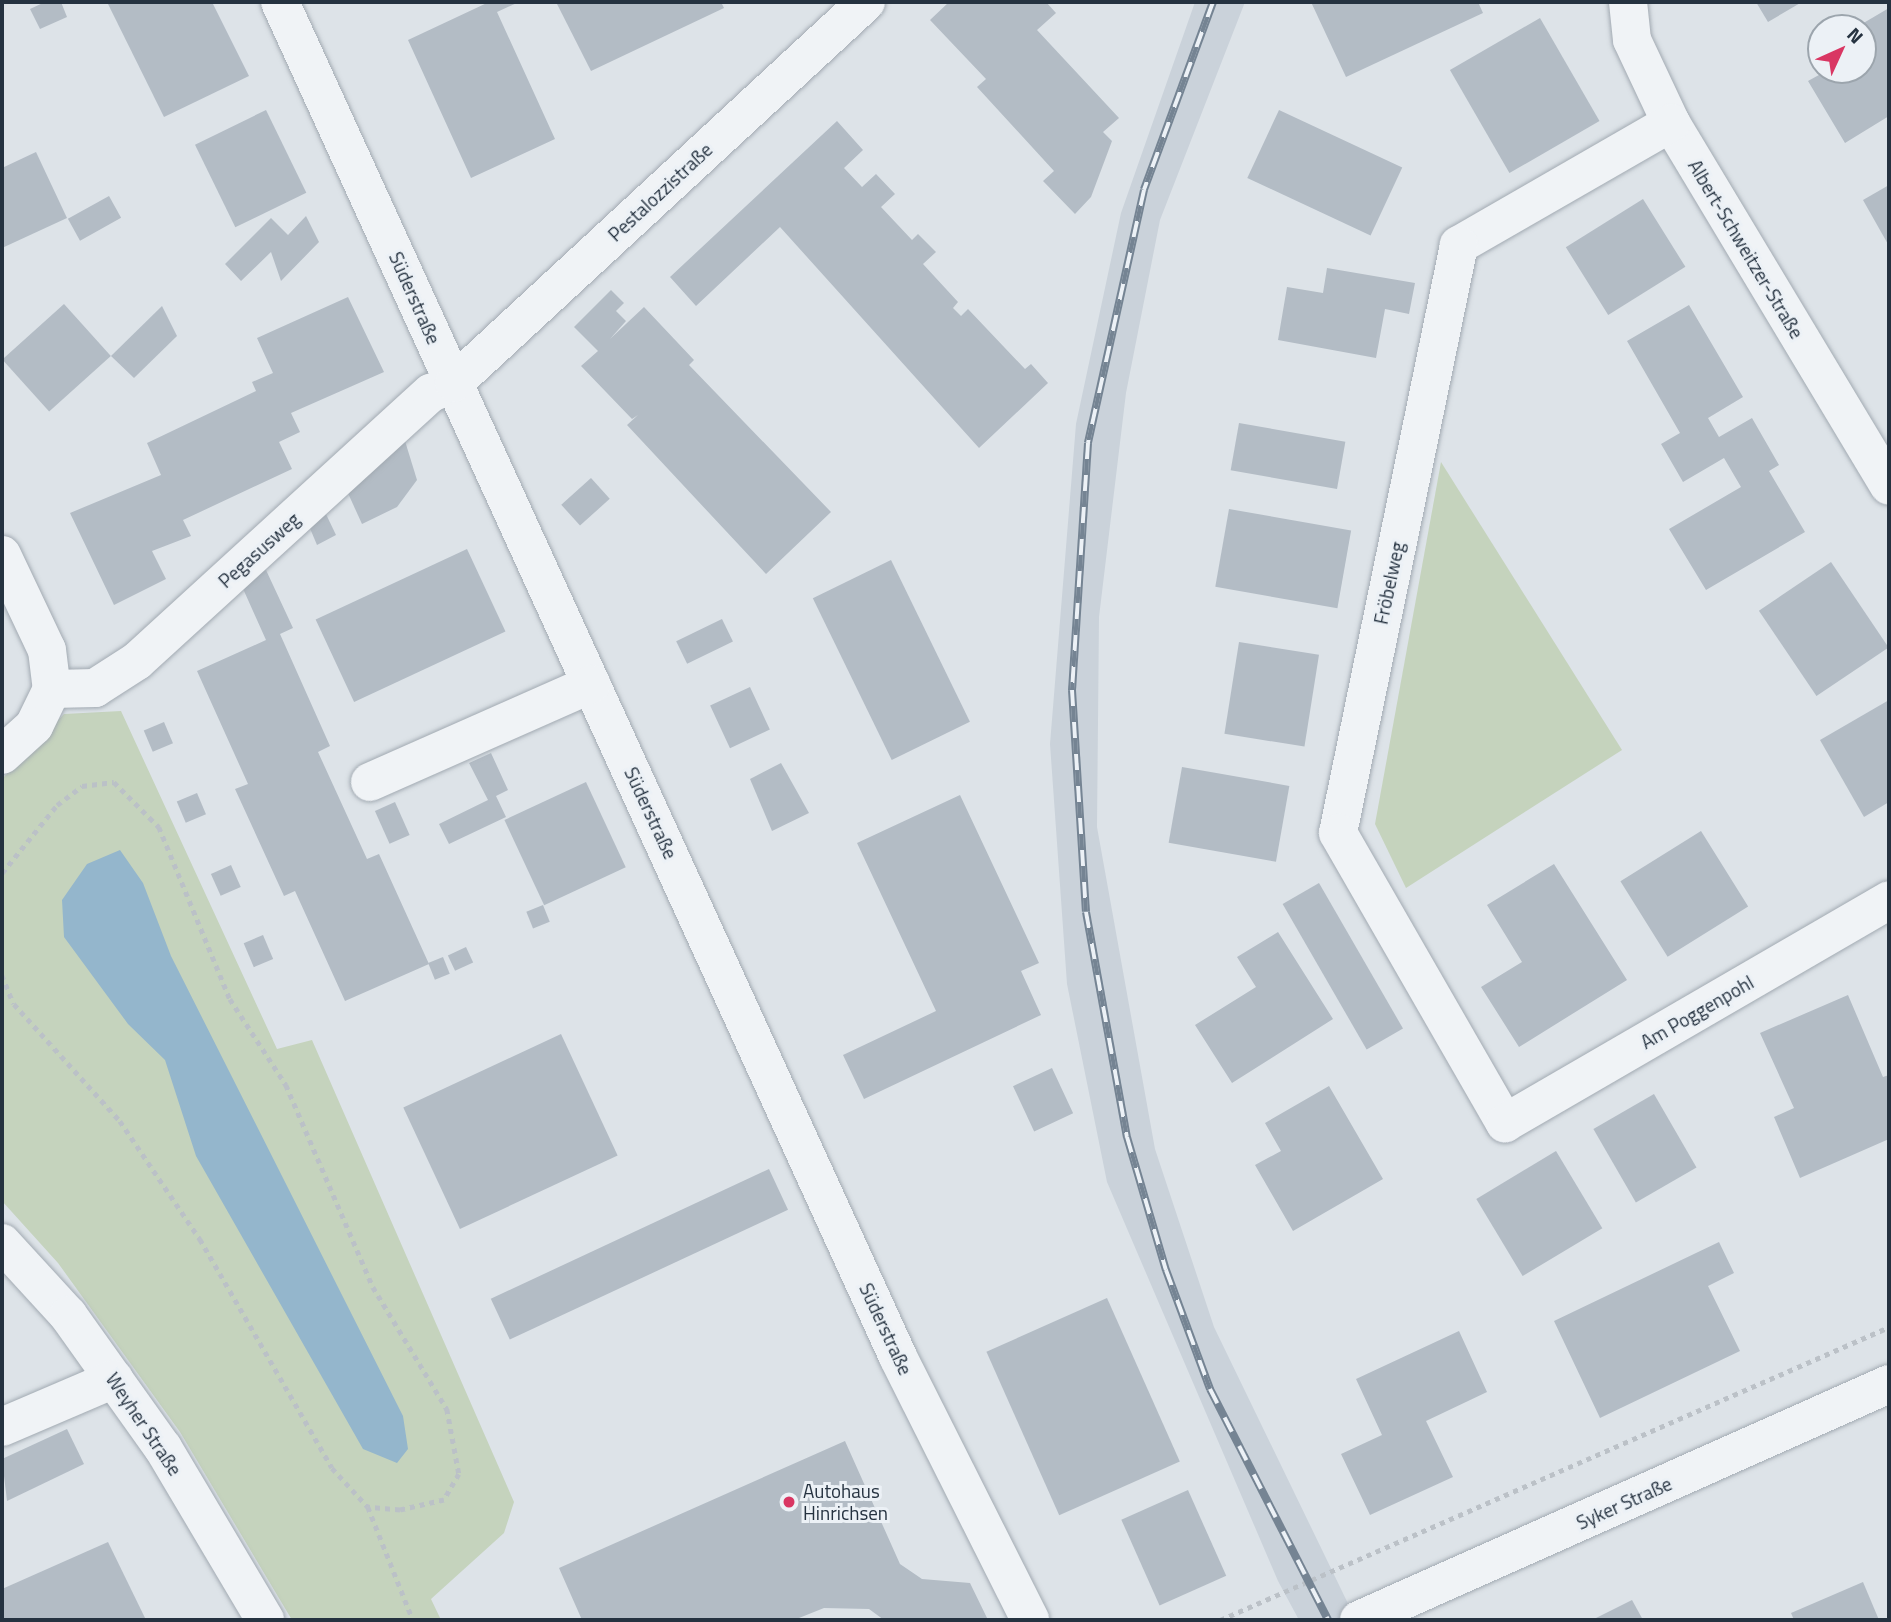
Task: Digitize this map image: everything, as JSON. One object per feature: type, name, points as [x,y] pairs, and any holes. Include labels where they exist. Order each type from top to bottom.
[{"type":"street","name":"Süderstraße","points":[[280,2],[898,1357],[1030,1620]]},
{"type":"street","name":"Pestalozzistraße","points":[[454,383],[866,2]]},
{"type":"street","name":"Albert-Schweitzer-Straße","points":[[1628,2],[1632,40],[1671,123],[1889,486]]},
{"type":"street","name":"Fröbelweg","points":[[1505,1123],[1338,833],[1459,245],[1671,123]]},
{"type":"street","name":"Pegasusweg","points":[[52,689],[95,688],[137,661],[431,393],[454,383]]},
{"type":"street","points":[[2,555],[47,650],[52,689],[34,726],[2,755]]},
{"type":"street","points":[[370,782],[592,684]]},
{"type":"street","name":"Am Poggenpohl","points":[[1505,1123],[1889,900]]},
{"type":"street","name":"Weyher Straße","points":[[2,1243],[68,1315],[114,1379],[265,1620]]},
{"type":"street","points":[[2,1427],[114,1379]]},
{"type":"street","name":"Syker Straße","points":[[1359,1620],[1398,1613],[1889,1384]]},
{"type":"path","points":[[2,873],[57,805],[82,786],[114,782],[159,827],[230,999],[286,1085],[373,1287],[447,1409],[459,1474],[444,1500],[400,1510],[368,1507]]},
{"type":"path","points":[[2,975],[14,1004],[120,1121],[200,1239],[332,1468],[368,1507],[413,1620]]},
{"type":"path","points":[[1220,1620],[1889,1327]]},
{"type":"shaded area","points":[[1195,2],[1245,2],[1160,220],[1126,393],[1099,617],[1097,827],[1155,1149],[1214,1327],[1356,1620],[1299,1620],[1278,1581],[1107,1182],[1067,984],[1050,744],[1076,424],[1121,213]]},
{"type":"green space","points":[[1441,462],[1622,750],[1406,888],[1375,824]]},
{"type":"green space","points":[[121,711],[277,1049],[312,1040],[514,1502],[504,1533],[431,1599],[441,1620],[292,1620],[180,1432],[58,1263],[2,1201],[2,779],[64,714]]},
{"type":"water","points":[[120,850],[143,883],[171,956],[403,1416],[408,1449],[397,1463],[363,1449],[196,1156],[165,1060],[128,1024],[64,937],[62,900],[87,864]]},
{"type":"building","points":[[45,2],[61,2],[67,17],[40,29],[30,9]]},
{"type":"building","points":[[107,2],[212,2],[249,76],[164,117]]},
{"type":"building","points":[[489,2],[519,2],[497,12],[555,139],[471,178],[408,40]]},
{"type":"building","points":[[556,2],[721,2],[724,8],[591,71]]},
{"type":"building","points":[[949,2],[1046,2],[1056,13],[1037,30],[1119,118],[1103,132],[1112,141],[1091,197],[1075,214],[1043,181],[1054,171],[977,87],[986,79],[930,20]]},
{"type":"building","points":[[1311,2],[1478,2],[1483,13],[1346,77]]},
{"type":"building","points":[[1756,2],[1802,2],[1768,22]]},
{"type":"building","points":[[1889,8],[1889,116],[1845,143],[1810,84],[1877,84],[1877,15]]},
{"type":"building","points":[[1540,18],[1600,121],[1509,173],[1450,70]]},
{"type":"building","points":[[266,110],[306,193],[235,227],[195,145]]},
{"type":"building","points":[[1279,110],[1402,167],[1371,235],[1247,178]]},
{"type":"building","points":[[837,121],[863,150],[844,168],[862,187],[876,174],[895,194],[881,207],[912,240],[918,234],[936,252],[923,264],[958,302],[953,308],[961,316],[968,309],[1025,369],[1031,364],[1048,383],[979,448],[780,227],[696,306],[670,277]]},
{"type":"building","points":[[36,152],[67,218],[2,248],[2,168]]},
{"type":"building","points":[[1889,185],[1889,246],[1863,200]]},
{"type":"building","points":[[109,196],[121,218],[80,241],[68,219]]},
{"type":"building","points":[[1643,199],[1685,267],[1608,315],[1566,247]]},
{"type":"building","points":[[306,216],[319,242],[281,281],[271,252],[241,281],[225,264],[271,218],[288,235]]},
{"type":"building","points":[[1327,268],[1415,283],[1409,314],[1385,309],[1376,358],[1278,340],[1287,287],[1323,293]]},
{"type":"building","points":[[611,290],[624,303],[616,311],[626,321],[610,339],[644,307],[694,360],[689,365],[831,512],[766,574],[627,425],[638,415],[632,419],[581,366],[598,351],[574,327]]},
{"type":"building","points":[[348,297],[384,372],[291,413],[300,432],[279,442],[292,469],[183,520],[191,536],[152,551],[166,579],[114,605],[70,513],[161,475],[147,443],[256,391],[252,382],[273,373],[257,338]]},
{"type":"building","points":[[64,304],[111,356],[49,412],[2,360]]},
{"type":"building","points":[[1689,305],[1743,397],[1708,418],[1719,437],[1752,418],[1779,465],[1769,471],[1805,532],[1706,590],[1669,529],[1741,487],[1724,458],[1683,482],[1661,444],[1680,433],[1627,341]]},
{"type":"building","points":[[162,306],[177,336],[134,378],[111,356]]},
{"type":"building","points":[[1239,423],[1345,442],[1337,489],[1231,470]]},
{"type":"building","points":[[405,441],[417,480],[397,507],[362,524],[347,491]]},
{"type":"building","points":[[591,478],[610,499],[580,526],[561,505]]},
{"type":"building","points":[[1229,509],[1351,531],[1337,608],[1215,587]]},
{"type":"building","points":[[324,510],[336,535],[317,545],[309,526]]},
{"type":"building","points":[[467,549],[505,631],[354,702],[316,620]]},
{"type":"building","points":[[891,560],[970,722],[892,760],[813,598]]},
{"type":"building","points":[[1831,562],[1889,647],[1816,696],[1759,611]]},
{"type":"building","points":[[266,570],[293,628],[280,634],[330,746],[318,752],[367,859],[379,854],[429,964],[345,1001],[295,891],[284,896],[235,789],[248,784],[197,671],[266,640],[240,582]]},
{"type":"building","points":[[722,619],[733,641],[687,664],[676,641]]},
{"type":"building","points":[[1239,642],[1319,655],[1304,747],[1224,734]]},
{"type":"building","points":[[750,687],[770,730],[730,748],[710,706]]},
{"type":"building","points":[[1889,700],[1889,802],[1864,817],[1820,740]]},
{"type":"building","points":[[164,722],[173,743],[153,752],[144,731]]},
{"type":"building","points":[[491,753],[508,790],[496,796],[506,817],[449,844],[439,824],[488,800],[469,763]]},
{"type":"building","points":[[781,763],[809,813],[772,831],[750,779]]},
{"type":"building","points":[[1182,767],[1289,786],[1276,862],[1169,843]]},
{"type":"building","points":[[586,782],[626,867],[544,905],[504,820]]},
{"type":"building","points":[[197,793],[206,814],[186,823],[177,802]]},
{"type":"building","points":[[960,795],[1039,963],[1021,971],[1041,1015],[864,1099],[843,1055],[936,1011],[857,843]]},
{"type":"building","points":[[395,802],[410,835],[390,844],[375,811]]},
{"type":"building","points":[[1701,831],[1748,906],[1668,957],[1620,881]]},
{"type":"building","points":[[1554,864],[1627,980],[1519,1047],[1481,987],[1522,962],[1487,905]]},
{"type":"building","points":[[231,865],[241,887],[221,896],[211,874]]},
{"type":"building","points":[[1319,883],[1403,1028],[1367,1049],[1283,904]]},
{"type":"building","points":[[543,905],[550,922],[533,928],[526,912]]},
{"type":"building","points":[[1278,932],[1333,1019],[1232,1083],[1195,1025],[1256,987],[1237,957]]},
{"type":"building","points":[[263,935],[273,959],[254,967],[244,943]]},
{"type":"building","points":[[466,947],[473,962],[455,971],[448,955]]},
{"type":"building","points":[[443,957],[450,974],[435,980],[428,963]]},
{"type":"building","points":[[1848,995],[1883,1077],[1889,1075],[1889,1139],[1800,1178],[1774,1117],[1794,1108],[1760,1033]]},
{"type":"building","points":[[561,1034],[618,1155],[460,1229],[403,1108]]},
{"type":"building","points":[[1052,1068],[1073,1113],[1034,1131],[1013,1086]]},
{"type":"building","points":[[1329,1086],[1383,1179],[1293,1231],[1255,1165],[1281,1151],[1265,1123]]},
{"type":"building","points":[[1654,1094],[1696,1168],[1636,1203],[1593,1129]]},
{"type":"building","points":[[1556,1151],[1602,1228],[1523,1276],[1476,1199]]},
{"type":"building","points":[[769,1169],[788,1210],[510,1340],[491,1299]]},
{"type":"building","points":[[1719,1242],[1734,1273],[1708,1286],[1740,1351],[1600,1418],[1554,1321]]},
{"type":"building","points":[[1107,1298],[1180,1462],[1059,1515],[986,1352]]},
{"type":"building","points":[[1459,1331],[1487,1392],[1426,1421],[1453,1477],[1370,1515],[1341,1454],[1382,1435],[1356,1379]]},
{"type":"building","points":[[67,1429],[84,1464],[7,1501],[2,1459]]},
{"type":"building","name":"Autohaus Hinrichsen","points":[[845,1441],[900,1564],[922,1579],[970,1583],[988,1620],[884,1620],[869,1609],[824,1608],[794,1620],[582,1620],[559,1568]]},
{"type":"building","points":[[1188,1490],[1226,1576],[1160,1606],[1121,1520]]},
{"type":"building","points":[[108,1542],[146,1620],[2,1620],[2,1589]]},
{"type":"building","points":[[1863,1582],[1879,1620],[1794,1620],[1791,1613]]},
{"type":"building","points":[[1632,1600],[1643,1620],[1592,1620]]},
{"type":"railway","points":[[1213,2],[1144,190],[1088,443],[1072,690],[1086,912],[1127,1137],[1166,1270],[1210,1389],[1328,1620]]},
{"type":"place","name":"Autohaus Hinrichsen","points":[[789,1502]]}]
